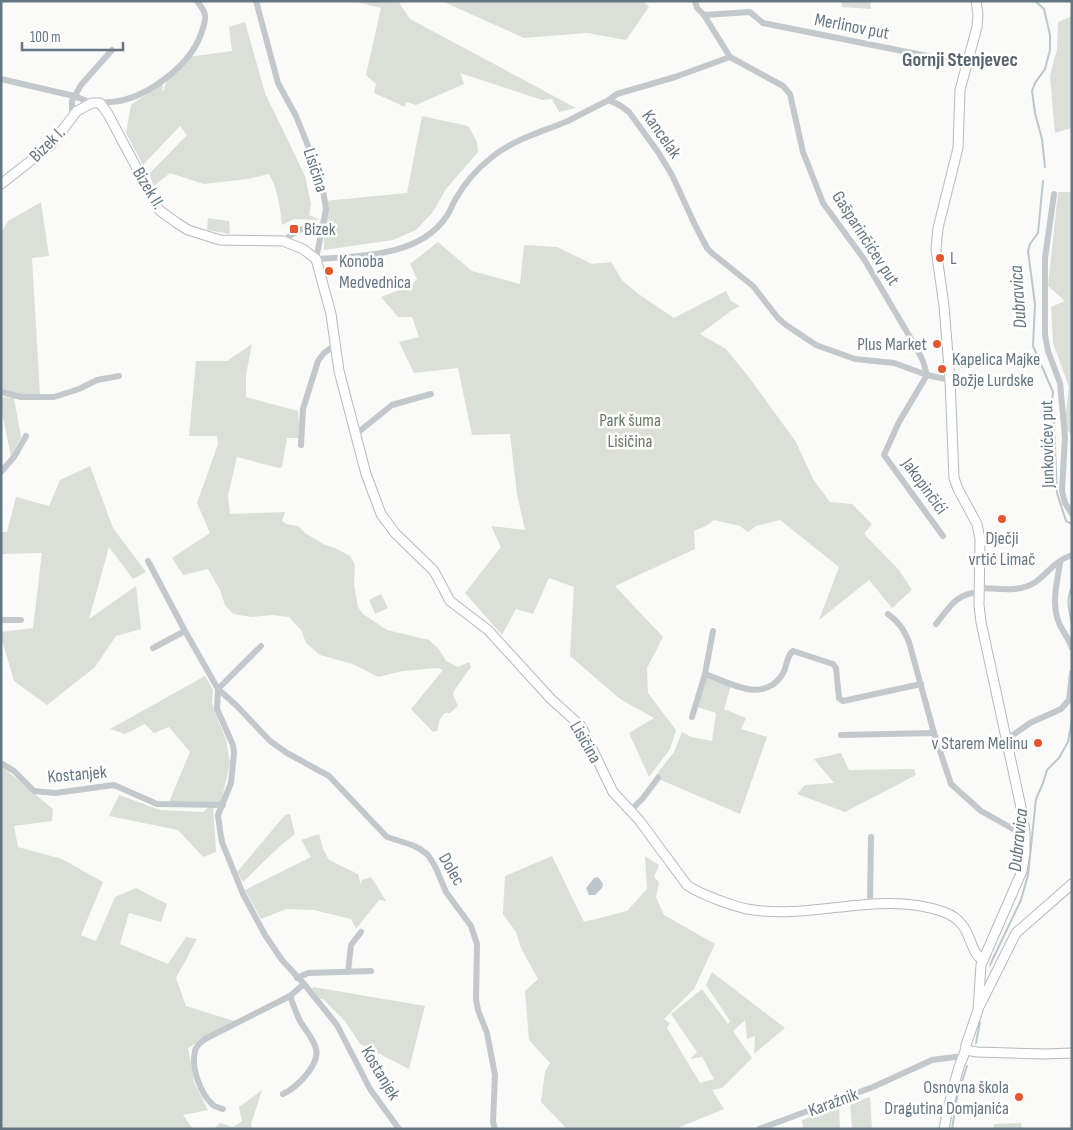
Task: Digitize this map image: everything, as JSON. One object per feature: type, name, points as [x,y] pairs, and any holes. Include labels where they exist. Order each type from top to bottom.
[{"type":"street","points":[[1,79],[96,103],[124,100],[141,93],[174,72],[186,61],[198,44],[205,20],[205,15],[197,1]]},
{"type":"street","name":"Lisičina","points":[[256,1],[278,83],[296,116],[321,178],[326,209],[324,226],[320,235],[321,242],[316,259],[331,314],[339,371],[370,488],[381,514],[391,528],[434,571],[450,601],[488,630],[551,699],[581,726],[613,792],[630,810],[687,885],[714,898],[747,909],[765,911],[906,903],[945,912],[962,924],[971,938],[976,955],[983,960]]},
{"type":"street","points":[[316,259],[363,255],[398,248],[419,241],[438,227],[447,216],[455,198],[483,164],[514,143],[567,121],[617,94],[675,77],[730,57],[704,15],[697,8],[695,1]]},
{"type":"street","points":[[976,1],[978,21],[960,90],[958,148],[936,244],[937,264],[944,306],[950,380],[954,478],[977,524],[980,539],[980,622],[1025,832],[1025,853],[1022,870],[980,971],[978,1010]]},
{"type":"street","name":"Merlinov put","points":[[704,15],[750,12],[764,23],[967,64]]},
{"type":"street","points":[[72,117],[72,101],[74,96],[81,85],[112,50]]},
{"type":"street","name":"Gašparinčićev put","points":[[730,57],[783,86],[790,94],[803,152],[823,203],[869,266],[917,349],[927,376]]},
{"type":"street","name":"Kancelak","points":[[609,100],[629,112],[658,152],[672,175],[707,248],[753,286],[778,318],[786,325],[816,345],[855,359],[894,363],[927,376],[950,380]]},
{"type":"street","name":"Bizek I.","points":[[1,184],[51,144],[77,111],[96,103]]},
{"type":"street","name":"Bizek II.","points":[[96,103],[108,114],[159,210],[188,230],[213,238],[283,240],[303,249],[316,259]]},
{"type":"street","name":"Junkovićev put","points":[[1054,194],[1045,258],[1045,334],[1048,351],[1060,383],[1065,437],[1062,491],[1072,514]]},
{"type":"street","points":[[283,240],[302,228],[308,227],[314,228],[320,235]]},
{"type":"street","points":[[301,445],[302,409],[318,361],[324,353],[335,345]]},
{"type":"street","points":[[1,392],[21,398],[54,397],[79,389],[97,380],[120,376]]},
{"type":"street","name":"Jakopinčići","points":[[927,376],[899,422],[884,455],[942,536]]},
{"type":"street","points":[[356,434],[392,405],[431,394]]},
{"type":"street","points":[[1,472],[14,457],[26,436]]},
{"type":"street","points":[[1072,555],[1064,558],[1060,563],[1054,596],[1055,610],[1072,648]]},
{"type":"street","name":"Dolec","points":[[148,561],[184,631],[218,689],[270,741],[287,753],[330,776],[386,837],[420,849],[428,855],[435,866],[446,892],[470,926],[477,944],[476,998],[478,1010],[487,1033],[493,1061],[495,1075],[493,1122],[495,1129]]},
{"type":"street","points":[[936,624],[960,596],[979,590],[1025,588],[1035,583],[1053,565],[1060,563]]},
{"type":"street","points":[[888,614],[897,620],[903,628],[951,784],[981,811],[1015,830],[1025,832]]},
{"type":"street","points":[[1,620],[21,620]]},
{"type":"street","points":[[153,648],[184,631]]},
{"type":"street","points":[[692,717],[705,674],[713,631]]},
{"type":"street","points":[[218,689],[261,646]]},
{"type":"street","points":[[705,674],[748,690],[759,691],[777,681],[783,674],[790,653],[793,651],[833,664],[836,668],[839,698],[844,701],[921,684]]},
{"type":"street","points":[[1006,740],[1030,723],[1061,709],[1069,700],[1072,674]]},
{"type":"street","name":"Kostanjek","points":[[218,689],[217,709],[233,745],[234,753],[231,783],[218,815],[222,842],[243,894],[265,935],[282,960],[304,984],[336,1025],[370,1089],[399,1129]]},
{"type":"street","points":[[842,735],[934,733]]},
{"type":"street","name":"Kostanjek","points":[[1,762],[14,771],[34,791],[55,793],[114,785],[157,804],[223,805]]},
{"type":"street","points":[[630,810],[658,778]]},
{"type":"street","points":[[870,904],[871,836]]},
{"type":"street","points":[[944,1129],[966,1045],[978,1010],[993,978],[1016,934],[1072,884]]},
{"type":"street","points":[[348,972],[351,945],[361,932]]},
{"type":"street","points":[[980,971],[985,976],[993,978]]},
{"type":"street","points":[[297,978],[308,973],[371,972]]},
{"type":"street","points":[[223,1109],[214,1106],[206,1097],[197,1078],[194,1061],[197,1045],[205,1039],[290,996],[304,984]]},
{"type":"street","points":[[283,1094],[293,1090],[301,1082],[316,1057],[316,1049],[300,1021],[290,996]]},
{"type":"street","name":"Karažnik","points":[[759,1129],[873,1087],[932,1060],[977,1052],[1072,1053]]},
{"type":"green space","points":[[353,1],[398,1],[410,19],[576,108],[559,112],[552,99],[542,100],[460,73],[464,84],[416,105],[406,102],[405,107],[374,93],[376,84],[366,75],[381,8]]},
{"type":"green space","points":[[442,1],[643,1],[649,7],[626,40],[587,33],[524,38]]},
{"type":"green space","points":[[841,1],[870,1],[871,9],[842,7]]},
{"type":"green space","points":[[1072,16],[1072,128],[1055,133],[1050,76],[1057,49],[1058,22]]},
{"type":"green space","points":[[245,22],[265,93],[305,176],[311,204],[309,215],[321,220],[294,219],[282,225],[277,192],[269,174],[248,179],[204,184],[170,173],[154,186],[149,174],[187,135],[180,126],[143,165],[126,133],[131,105],[162,83],[163,92],[169,74],[188,57],[232,51],[229,27]]},
{"type":"green space","points":[[422,116],[468,126],[477,142],[478,152],[446,189],[433,212],[416,230],[393,240],[324,250],[324,201],[407,193]]},
{"type":"green space","points":[[1058,192],[1072,192],[1072,435],[1064,427],[1069,387],[1053,343],[1051,307],[1065,301],[1048,286]]},
{"type":"green space","points":[[41,202],[49,256],[32,258],[40,395],[19,394],[1,390],[1,233],[8,221]]},
{"type":"green space","points":[[208,218],[229,221],[230,234],[207,230]]},
{"type":"green space","name":"Park šuma Lisičina","points":[[438,242],[472,271],[520,284],[524,245],[557,247],[592,264],[611,262],[622,280],[637,293],[674,318],[726,291],[731,301],[740,306],[700,334],[726,349],[748,376],[796,442],[813,479],[830,502],[852,504],[872,524],[864,534],[899,570],[912,590],[892,608],[869,580],[819,620],[839,567],[780,520],[756,526],[748,532],[740,526],[714,520],[694,531],[695,549],[615,586],[663,637],[647,668],[648,693],[676,730],[670,749],[649,777],[629,733],[654,718],[620,699],[570,656],[574,587],[549,578],[533,614],[516,609],[502,635],[465,593],[501,547],[491,526],[525,530],[517,494],[510,434],[472,435],[458,368],[414,373],[399,342],[419,337],[412,317],[398,317],[381,297],[410,286],[417,279],[410,264]]},
{"type":"green space","points":[[252,344],[246,375],[246,397],[298,411],[300,438],[287,438],[282,467],[279,468],[237,457],[228,495],[230,514],[285,512],[282,521],[286,524],[298,526],[305,533],[325,545],[350,556],[355,565],[354,584],[358,607],[363,614],[387,630],[429,640],[439,649],[446,661],[458,667],[469,662],[471,667],[453,695],[458,706],[450,713],[445,713],[440,719],[437,731],[433,732],[411,709],[443,670],[438,668],[403,671],[378,677],[353,664],[320,655],[306,643],[301,630],[289,617],[273,615],[252,617],[233,614],[225,605],[220,590],[208,569],[183,575],[172,558],[210,533],[197,503],[218,444],[217,436],[189,436],[196,361],[227,361]]},
{"type":"green space","points":[[1,397],[14,398],[21,437],[11,457],[1,408]]},
{"type":"green space","points":[[90,466],[113,528],[146,572],[133,579],[109,547],[89,619],[136,586],[141,629],[116,636],[95,667],[47,705],[14,681],[1,636],[1,632],[33,628],[42,553],[1,554],[1,532],[7,532],[16,497],[49,506],[60,480]]},
{"type":"green space","points":[[381,594],[388,608],[375,614],[369,600]]},
{"type":"green space","points":[[205,676],[213,690],[212,703],[226,739],[230,763],[221,802],[169,802],[190,752],[169,727],[154,733],[145,724],[125,734],[110,729]]},
{"type":"green space","points":[[703,677],[731,685],[724,709],[746,718],[741,729],[767,737],[740,814],[661,780],[656,775],[674,752],[682,732],[691,737],[712,741],[716,713],[697,707]]},
{"type":"green space","points":[[841,753],[849,770],[914,769],[916,775],[845,812],[797,794],[805,785],[834,783],[814,759]]},
{"type":"green space","points":[[1,766],[53,809],[52,821],[14,826],[18,847],[62,859],[103,882],[81,935],[96,941],[115,897],[136,888],[167,904],[161,922],[129,913],[120,944],[168,964],[186,937],[197,939],[176,978],[186,1006],[234,1021],[188,1048],[194,1082],[208,1110],[183,1115],[193,1129],[1,1129]]},
{"type":"green space","points":[[119,795],[160,810],[203,812],[213,803],[216,852],[203,857],[178,830],[109,816]]},
{"type":"green space","points":[[290,814],[295,834],[243,882],[237,872],[285,815]]},
{"type":"green space","points":[[319,834],[323,849],[329,860],[358,874],[361,885],[362,880],[371,877],[386,901],[379,900],[356,929],[351,919],[314,910],[286,909],[261,919],[245,890],[311,857],[301,840]]},
{"type":"green space","points":[[552,856],[584,922],[627,911],[647,889],[645,856],[659,865],[654,877],[659,882],[656,897],[664,915],[715,944],[694,989],[664,1019],[670,1023],[667,1028],[700,1083],[714,1079],[702,1057],[690,1059],[697,1052],[671,1014],[702,989],[728,1024],[730,1021],[706,985],[712,972],[785,1028],[754,1054],[755,1036],[747,1039],[745,1020],[733,1031],[752,1058],[722,1088],[712,1090],[724,1109],[675,1129],[567,1129],[541,1102],[545,1072],[550,1063],[529,1040],[525,991],[538,979],[521,948],[516,932],[503,914],[505,876]]},
{"type":"green space","points":[[313,987],[425,1006],[409,1069],[360,1044],[345,1021],[323,999],[320,999],[312,989]]},
{"type":"green space","points":[[262,1090],[251,1124],[252,1129],[214,1129],[220,1123],[233,1127],[242,1121],[239,1107]]},
{"type":"green space","points":[[870,1097],[872,1129],[852,1129],[850,1103]]},
{"type":"green space","points":[[839,1107],[840,1129],[803,1129],[802,1120]]},
{"type":"green space","points":[[1021,1123],[1022,1129],[994,1129],[994,1124]]},
{"type":"shaded area","points":[[598,877],[603,884],[602,888],[595,895],[589,895],[586,888],[594,878]]},
{"type":"waterway","name":"Dubravica","points":[[1035,1],[1044,9],[1050,35],[1050,50],[1045,69],[1032,91],[1035,113],[1042,139],[1045,167]]},
{"type":"waterway","name":"Dubravica","points":[[1043,181],[1038,233],[1030,244],[1028,251],[1035,304],[1033,346],[1053,392],[1051,411],[1054,425],[1057,493],[1066,521],[1072,524]]},
{"type":"waterway","name":"Dubravica","points":[[1072,587],[1069,600],[1072,623]]},
{"type":"waterway","name":"Dubravica","points":[[990,965],[1021,900],[1028,875],[1036,799],[1047,770],[1059,758],[1068,742],[1072,720]]},
{"type":"waterway","name":"Dubravica","points":[[976,1043],[980,1022]]},
{"type":"waterway","name":"Dubravica","points":[[952,1129],[957,1097],[967,1066]]},
{"type":"place","name":"Bizek","points":[[294,229]]},
{"type":"place","name":"L","points":[[940,258]]},
{"type":"place","name":"Konoba Medvednica","points":[[329,271]]},
{"type":"place","name":"Plus Market","points":[[937,344]]},
{"type":"place","name":"Kapelica Majke Božje Lurdske","points":[[942,369]]},
{"type":"place","name":"Dječji vrtić Limač","points":[[1002,519]]},
{"type":"place","name":"v Starem Melinu","points":[[1038,743]]},
{"type":"place","name":"Osnovna škola Dragutina Domjanića","points":[[1019,1097]]},
{"type":"district","name":"Gornji Stenjevec","points":[[960,59]]}]
